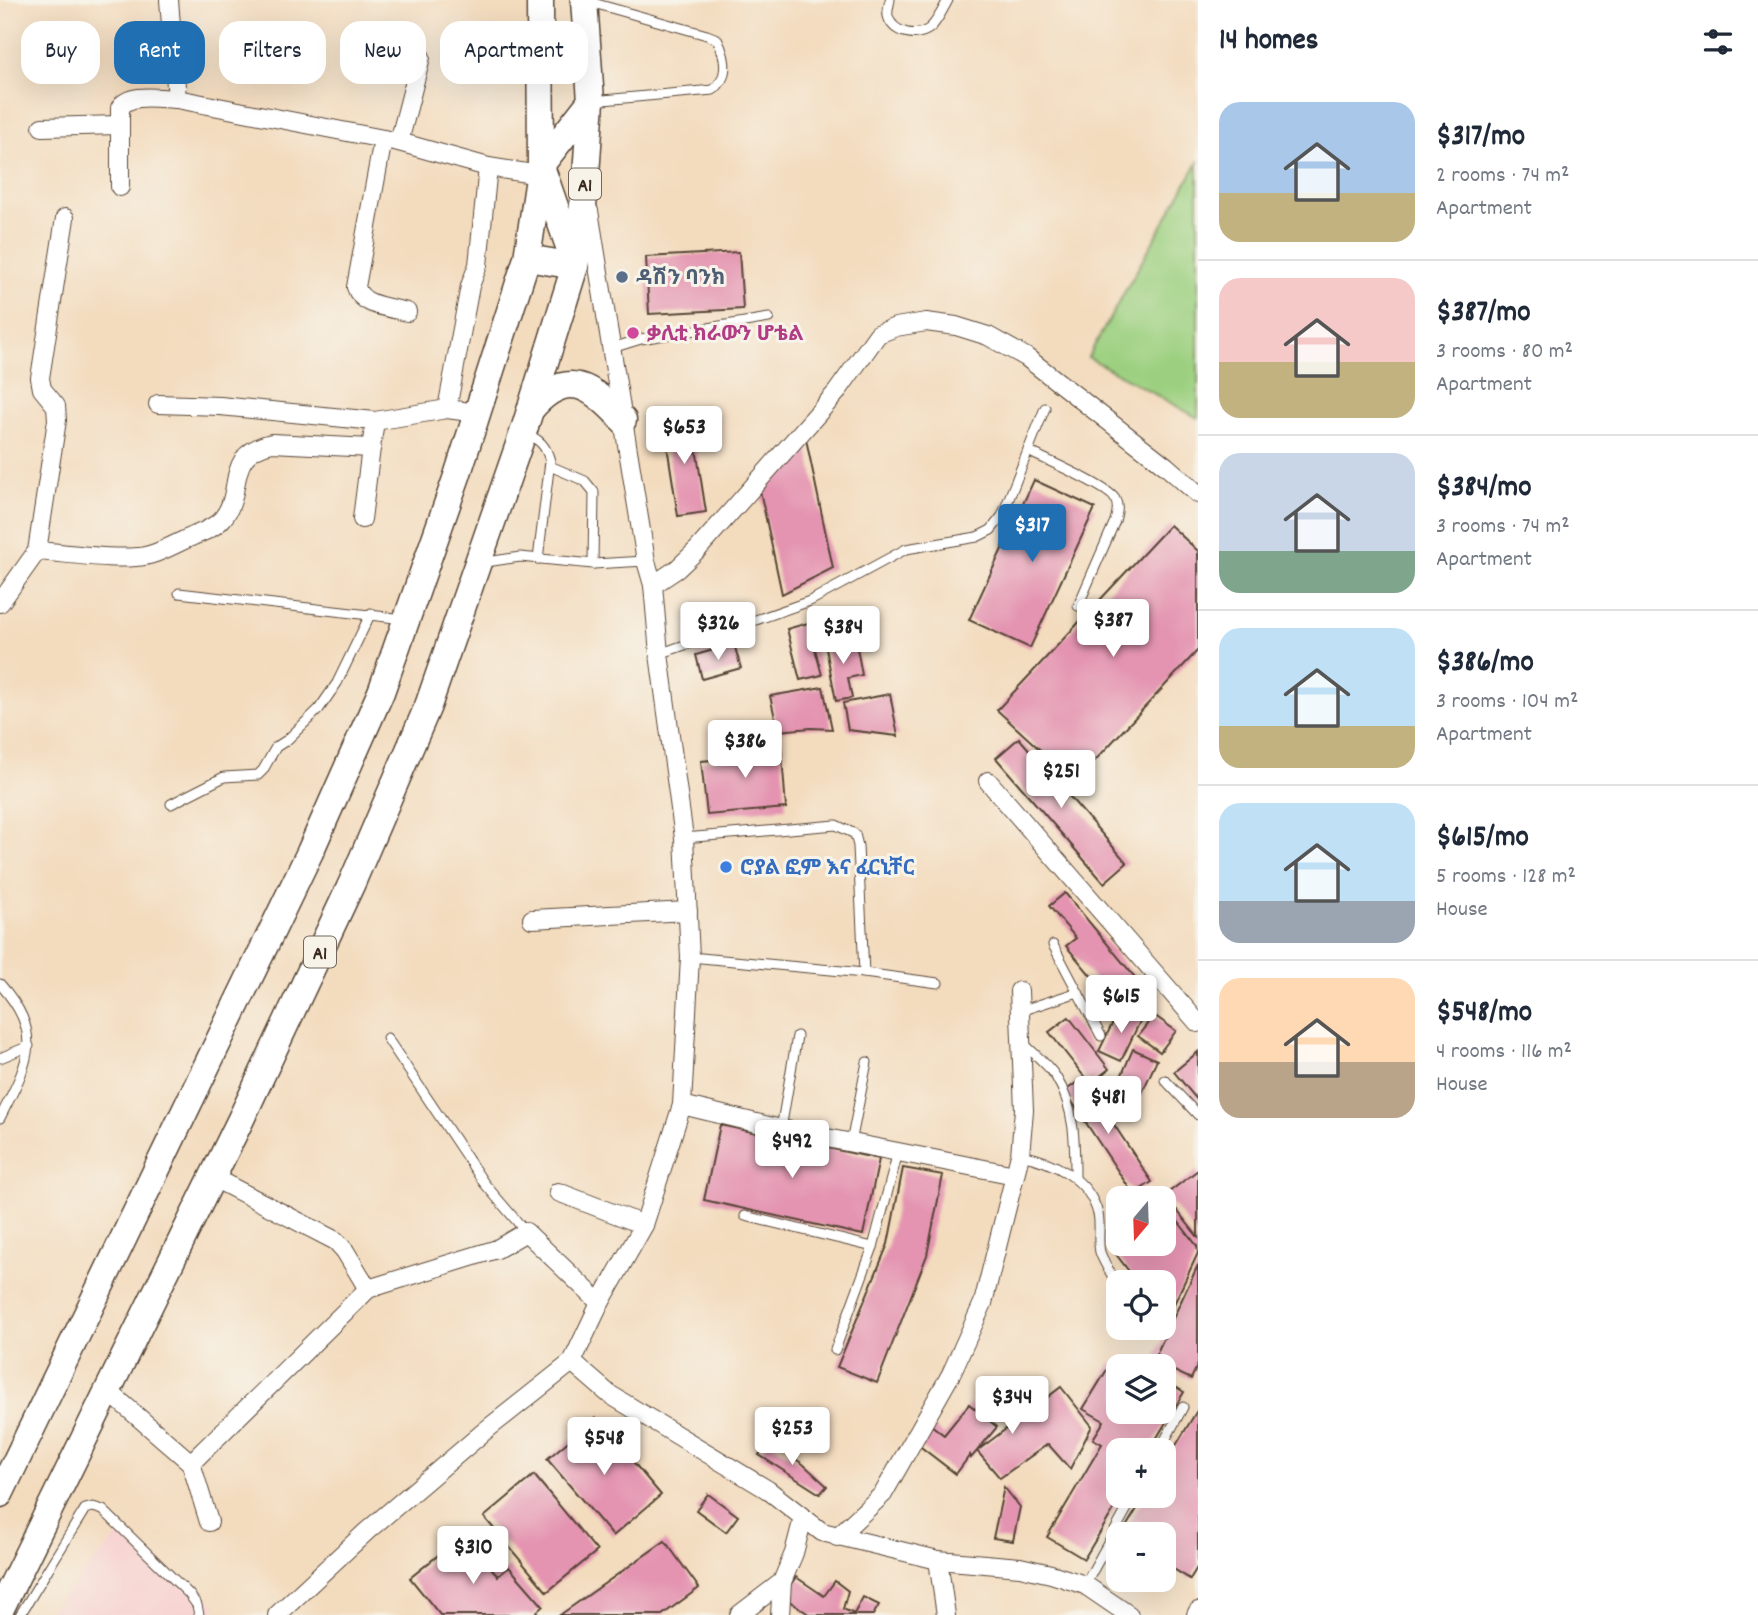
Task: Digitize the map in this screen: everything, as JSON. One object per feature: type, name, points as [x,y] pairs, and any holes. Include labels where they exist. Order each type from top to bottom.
[{"type":"main road","name":"A1","points":[[0,1494],[310,852],[381,692],[478,413],[527,258],[540,170],[540,0]]},
{"type":"main road","name":"A1","points":[[0,1610],[26,1582],[107,1390],[352,885],[428,706],[475,564],[527,422],[575,266],[585,190],[591,101],[584,0]]},
{"type":"main road","name":"A1","points":[[540,170],[591,101]]},
{"type":"main road","name":"A1","points":[[540,170],[575,266]]},
{"type":"main road","points":[[527,258],[575,266]]},
{"type":"main road","points":[[527,422],[545,393],[555,387],[574,385],[587,388],[600,396],[623,420]]},
{"type":"street","points":[[169,0],[177,99]]},
{"type":"street","points":[[407,312],[366,301],[358,294],[356,287],[391,140],[411,84]]},
{"type":"street","points":[[120,187],[120,108],[123,102],[130,99],[177,99],[391,140],[488,167],[540,170]]},
{"type":"street","points":[[42,127],[120,125]]},
{"type":"street","points":[[447,409],[470,286],[478,265],[488,167]]},
{"type":"street","points":[[277,1615],[368,1531],[486,1430],[572,1362],[600,1303],[644,1225],[682,1105],[690,957],[684,838],[659,653],[653,585],[646,561],[585,190]]},
{"type":"street","points":[[0,603],[37,551],[57,420],[56,406],[42,389],[40,378],[65,218]]},
{"type":"street","points":[[653,585],[677,569],[698,549],[836,393],[878,334],[896,327],[926,322],[956,326],[988,336],[1026,357],[1198,494]]},
{"type":"street","points":[[158,404],[220,406],[375,421],[447,409],[478,413]]},
{"type":"street","points":[[362,519],[375,421]]},
{"type":"street","points":[[37,551],[145,556],[216,526],[229,508],[242,462],[249,451],[259,446],[272,443],[371,448]]},
{"type":"street","points":[[988,781],[1198,1023]]},
{"type":"street","points":[[532,919],[688,911]]},
{"type":"street","points":[[837,1537],[883,1493],[951,1374],[983,1303],[1020,1155],[1024,1110],[1019,991]]},
{"type":"street","points":[[682,1105],[781,1129],[1015,1175]]},
{"type":"street","points":[[212,1177],[336,1241],[368,1289]]},
{"type":"street","points":[[558,1192],[644,1225]]},
{"type":"street","points":[[191,1463],[368,1289],[497,1249],[526,1232],[600,1303]]},
{"type":"street","points":[[572,1362],[609,1394],[768,1490],[822,1532],[938,1560],[1020,1567],[1085,1585],[1129,1615]]},
{"type":"street","points":[[107,1390],[191,1463],[209,1522]]},
{"type":"street","points":[[780,1615],[782,1582],[794,1553],[803,1518]]},
{"type":"street","points":[[938,1560],[946,1615]]},
{"type":"street","points":[[739,1615],[782,1582]]},
{"type":"lane","points":[[584,0],[717,39],[725,62],[724,77],[721,84],[713,90],[591,101]]},
{"type":"lane","points":[[890,0],[887,15],[893,25],[905,33],[919,34],[932,27],[948,0]]},
{"type":"lane","points":[[612,348],[640,339],[769,318]]},
{"type":"lane","points":[[659,653],[810,601],[906,549],[977,537],[991,530],[1002,516],[1045,408]]},
{"type":"lane","points":[[527,422],[533,436],[546,447],[550,466],[538,559]]},
{"type":"lane","points":[[1028,451],[1115,496],[1118,508],[1115,520],[1078,606]]},
{"type":"lane","points":[[550,466],[585,481],[594,492],[593,564]]},
{"type":"lane","points":[[475,564],[520,557],[593,564],[646,561]]},
{"type":"lane","points":[[179,593],[407,619]]},
{"type":"lane","points":[[170,804],[224,777],[258,775],[276,747],[287,740],[325,701],[337,683],[371,614]]},
{"type":"lane","points":[[684,838],[836,825],[855,834],[858,846],[864,973]]},
{"type":"lane","points":[[1053,945],[1101,1036]]},
{"type":"lane","points":[[690,957],[864,973],[938,984]]},
{"type":"lane","points":[[0,984],[15,1001],[26,1023],[29,1046],[23,1071],[0,1118]]},
{"type":"lane","points":[[1020,1011],[1078,992]]},
{"type":"lane","points":[[781,1129],[797,1036]]},
{"type":"lane","points":[[387,1038],[484,1183],[526,1232]]},
{"type":"lane","points":[[1022,1042],[1055,1075],[1063,1092],[1075,1137],[1075,1177]]},
{"type":"lane","points":[[0,1058],[29,1046]]},
{"type":"lane","points":[[851,1143],[867,1062]]},
{"type":"lane","points":[[1165,1080],[1198,1115]]},
{"type":"lane","points":[[835,1350],[873,1247],[898,1152]]},
{"type":"lane","points":[[1020,1155],[1039,1159],[1075,1177],[1095,1207],[1100,1249],[1110,1270]]},
{"type":"lane","points":[[745,1216],[873,1247]]},
{"type":"lane","points":[[1166,1438],[1183,1407]]},
{"type":"lane","points":[[20,1615],[26,1582],[85,1509],[93,1507],[103,1510],[188,1594],[197,1605],[199,1615]]},
{"type":"lane","points":[[1085,1585],[1127,1508]]},
{"type":"shaded area","points":[[122,1531],[217,1606],[208,1615],[46,1615]]},
{"type":"green space","points":[[1198,162],[1198,418],[1088,357]]},
{"type":"building","points":[[739,252],[743,309],[649,314],[646,257]]},
{"type":"building","points":[[691,416],[706,512],[678,516],[663,420]]},
{"type":"building","points":[[806,439],[833,568],[782,594],[759,486]]},
{"type":"building","points":[[1034,480],[1095,508],[1030,648],[969,620]]},
{"type":"building","points":[[1170,525],[1198,551],[1198,650],[1075,782],[997,710]]},
{"type":"building","points":[[808,623],[822,675],[800,680],[787,629]]},
{"type":"building","points":[[855,637],[862,675],[848,678],[852,698],[836,701],[825,643]]},
{"type":"building","points":[[734,644],[741,668],[702,679],[696,655]]},
{"type":"building","points":[[823,687],[832,729],[778,731],[770,696]]},
{"type":"building","points":[[890,694],[898,736],[848,730],[843,703]]},
{"type":"building","points":[[1019,738],[1127,863],[1104,883],[996,758]]},
{"type":"building","points":[[781,743],[786,808],[707,815],[701,761],[724,759],[723,747]]},
{"type":"building","points":[[1065,893],[1149,994],[1124,1015],[1066,946],[1076,938],[1049,906]]},
{"type":"building","points":[[1134,1009],[1144,1013],[1121,1061],[1099,1051],[1117,1014],[1129,1019]]},
{"type":"building","points":[[1154,1015],[1176,1031],[1160,1052],[1138,1036]]},
{"type":"building","points":[[1069,1017],[1109,1069],[1090,1084],[1049,1032]]},
{"type":"building","points":[[1133,1049],[1157,1060],[1136,1106],[1113,1095]]},
{"type":"building","points":[[1198,1052],[1198,1101],[1174,1072]]},
{"type":"building","points":[[1083,1078],[1152,1182],[1146,1186],[1128,1186],[1065,1091]]},
{"type":"building","points":[[720,1125],[879,1159],[863,1235],[704,1200]]},
{"type":"building","points":[[903,1168],[943,1175],[927,1255],[877,1383],[837,1367],[888,1244]]},
{"type":"building","points":[[1198,1170],[1198,1237],[1176,1209],[1176,1187]]},
{"type":"building","points":[[1176,1219],[1197,1246],[1198,1253],[1176,1300],[1176,1270],[1128,1270],[1117,1256],[1176,1256]]},
{"type":"building","points":[[1198,1265],[1198,1364],[1191,1379],[1176,1372],[1176,1354],[1156,1354],[1163,1340],[1176,1340],[1176,1312]]},
{"type":"building","points":[[1106,1371],[1106,1424],[1165,1424],[1157,1438],[1106,1438],[1106,1508],[1115,1508],[1084,1559],[1047,1537],[1102,1444],[1093,1439],[1104,1421],[1083,1409]]},
{"type":"building","points":[[1061,1387],[1092,1426],[1070,1469],[1048,1444],[1000,1478],[977,1451]]},
{"type":"building","points":[[1176,1387],[1184,1392],[1176,1405]]},
{"type":"building","points":[[969,1404],[997,1427],[971,1458],[970,1455],[956,1474],[917,1444],[931,1425],[944,1435]]},
{"type":"building","points":[[1198,1409],[1198,1566],[1190,1579],[1176,1570],[1176,1522],[1129,1522],[1138,1508],[1176,1508],[1176,1445]]},
{"type":"building","points":[[596,1418],[661,1495],[613,1536],[547,1459]]},
{"type":"building","points":[[768,1441],[803,1464],[827,1486],[820,1494],[759,1455]]},
{"type":"building","points":[[534,1475],[597,1551],[547,1592],[484,1517]]},
{"type":"building","points":[[1004,1487],[1020,1507],[1013,1541],[993,1538]]},
{"type":"building","points":[[708,1494],[738,1516],[726,1532],[696,1510]]},
{"type":"building","points":[[457,1540],[482,1557],[498,1576],[509,1567],[543,1606],[533,1615],[440,1615],[410,1578]]},
{"type":"building","points":[[665,1541],[699,1588],[662,1615],[560,1615]]},
{"type":"building","points":[[796,1577],[824,1596],[835,1581],[848,1591],[843,1609],[854,1614],[863,1597],[879,1605],[873,1615],[810,1615],[782,1596]]},
{"type":"place","name":"ዳሽን ባንክ","points":[[622,277]]},
{"type":"place","name":"ቃሊቲ ክራውን ሆቴል","points":[[633,333]]},
{"type":"place","name":"ሮያል ፎም እና ፈርኒቸር","points":[[726,867]]}]
